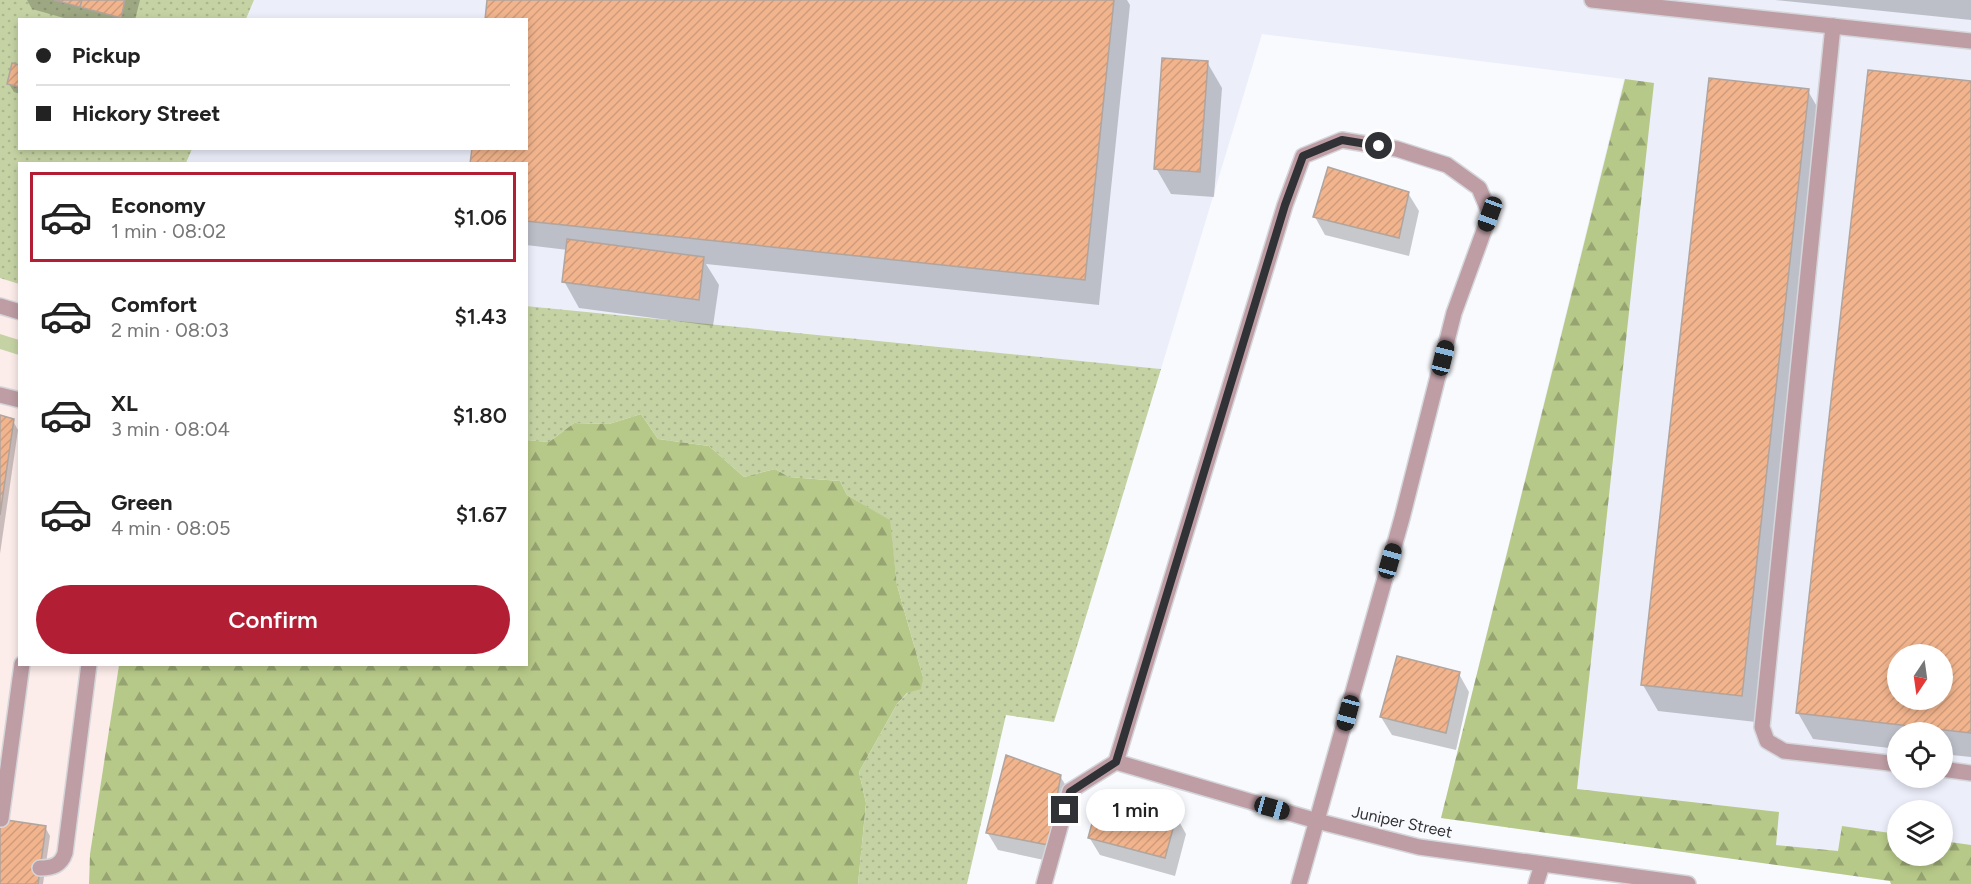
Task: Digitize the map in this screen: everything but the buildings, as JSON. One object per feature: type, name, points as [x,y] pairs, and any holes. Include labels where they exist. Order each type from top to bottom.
[{"type":"street","points":[[1592,0],[1971,41]]},
{"type":"street","points":[[1833,26],[1762,727],[1767,741],[1784,751],[1887,763]]},
{"type":"street","points":[[1044,884],[1070,792],[1116,762],[1285,205],[1303,156],[1342,140],[1397,149],[1447,165],[1479,188],[1490,214],[1454,313],[1402,518],[1299,884]]},
{"type":"street","points":[[0,306],[18,311]]},
{"type":"street","points":[[0,395],[18,400]]},
{"type":"street","points":[[1,819],[22,666]]},
{"type":"street","points":[[40,868],[51,868],[58,865],[65,853],[89,666]]},
{"type":"street","name":"Juniper Street","points":[[1116,762],[1317,821],[1419,847],[1688,884]]},
{"type":"street","points":[[1953,771],[1971,773]]},
{"type":"street","points":[[1536,884],[1542,865]]},
{"type":"shaded area","points":[[254,0],[1971,0],[1971,884],[1891,884],[1890,881],[1441,818],[1624,79],[1262,34],[1161,369],[528,306],[528,162],[187,162],[191,150],[528,150],[528,18],[246,18]]},
{"type":"shaded area","points":[[0,278],[18,284],[18,666],[119,666],[90,854],[89,884],[0,884]]},
{"type":"green space","points":[[0,0],[254,0],[246,18],[18,18],[18,150],[192,150],[186,162],[18,162],[18,284],[0,278]]},
{"type":"green space","points":[[1625,79],[1654,83],[1577,789],[1779,812],[1776,845],[1838,851],[1842,826],[1887,833],[1887,866],[1953,866],[1953,842],[1971,845],[1971,884],[1891,884],[1890,881],[1441,818]]},
{"type":"green space","points":[[528,306],[1161,369],[1054,722],[1006,715],[967,884],[858,884],[866,803],[859,772],[897,704],[923,677],[897,585],[889,520],[847,495],[840,481],[789,477],[775,469],[744,477],[709,446],[658,439],[641,414],[609,424],[574,423],[549,442],[528,440]]},
{"type":"green space","points":[[0,334],[18,340],[18,355],[0,349]]},
{"type":"green space","points":[[641,414],[658,439],[709,446],[744,477],[775,469],[789,477],[840,481],[847,495],[890,520],[897,585],[923,677],[921,689],[907,693],[897,704],[859,772],[866,803],[858,884],[89,884],[90,854],[119,666],[528,666],[528,440],[549,442],[574,423],[609,424]]},
{"type":"route","points":[[1065,810],[1070,792],[1116,762],[1285,205],[1303,156],[1342,140],[1379,146]]}]
